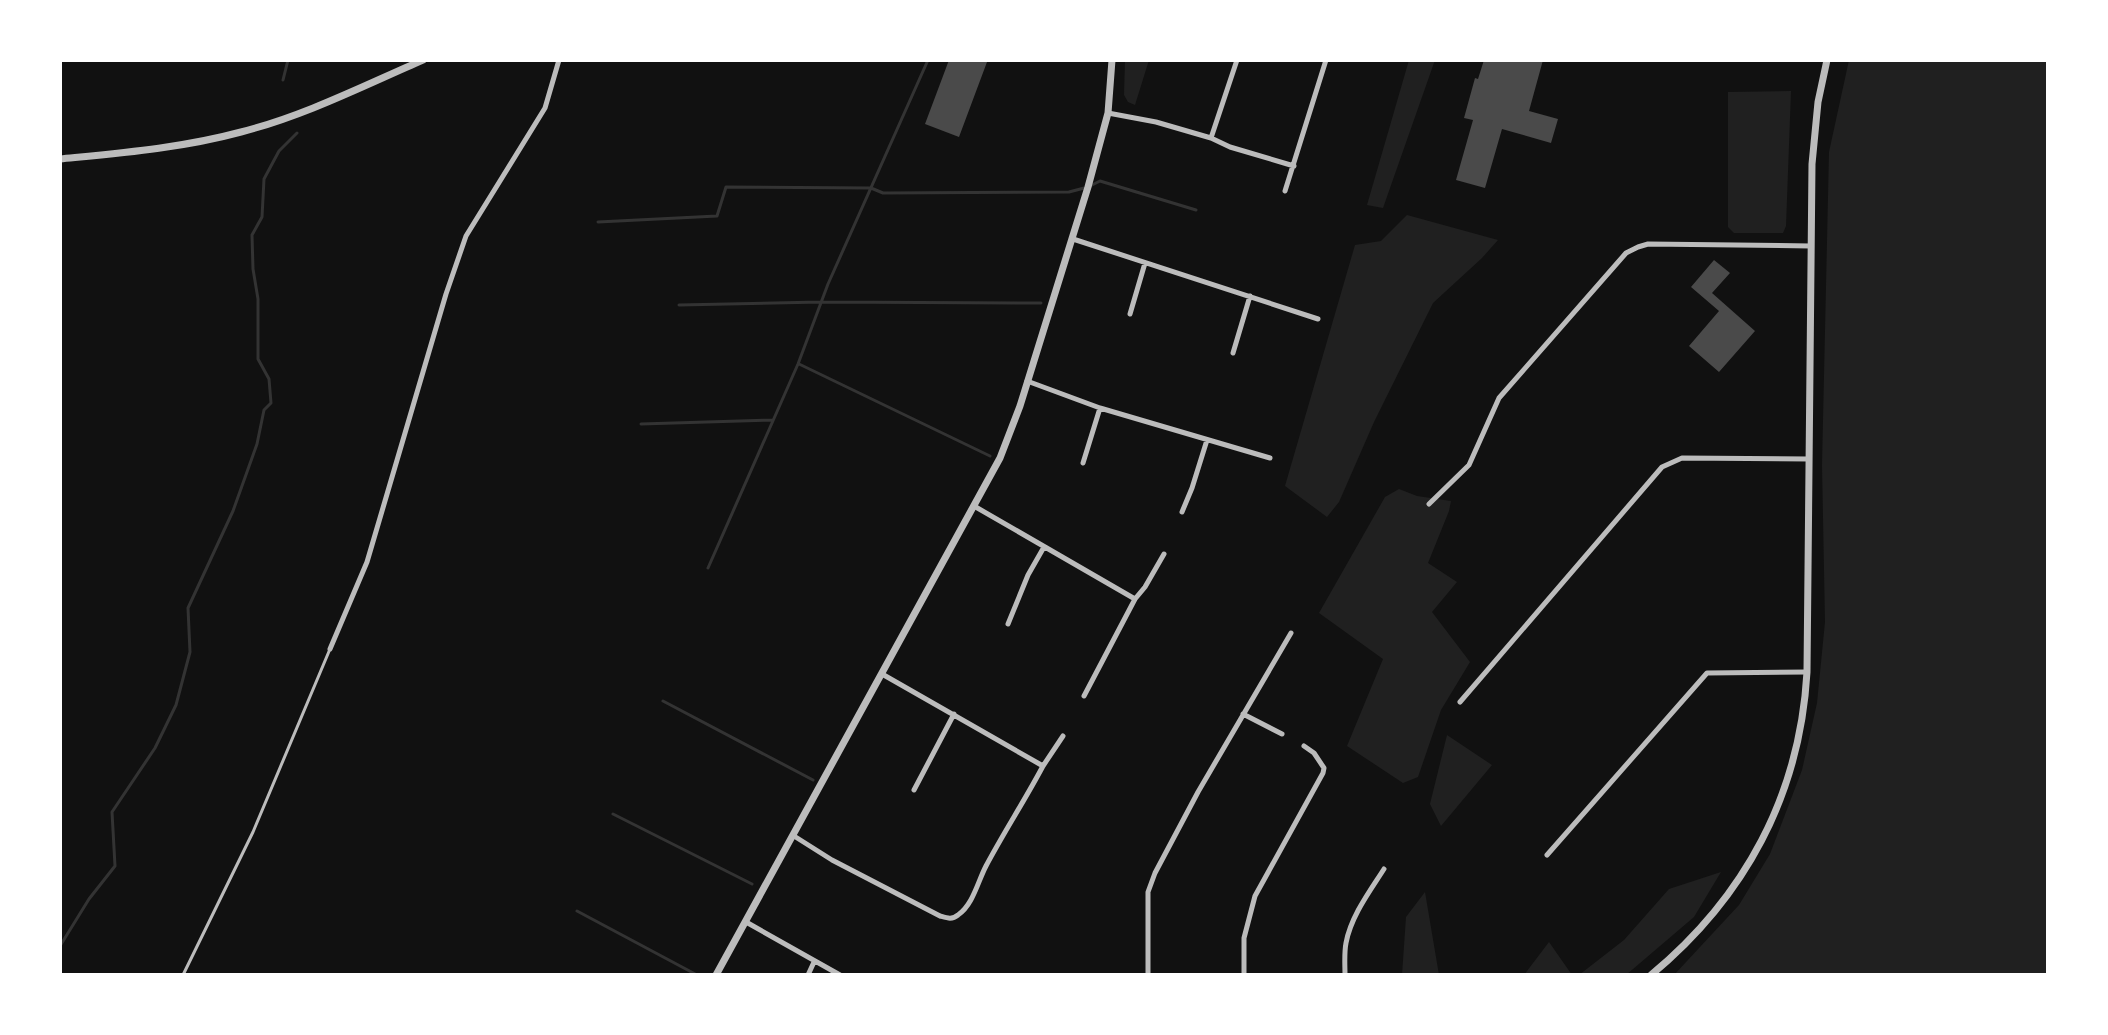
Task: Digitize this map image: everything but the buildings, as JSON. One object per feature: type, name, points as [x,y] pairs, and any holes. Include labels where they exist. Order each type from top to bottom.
[{"type":"street","points":[[60,159],[152,151],[242,132],[317,107],[423,60]]},
{"type":"street","points":[[330,649],[367,562],[466,236],[545,108],[559,60]]},
{"type":"street","points":[[716,975],[1010,435],[1073,239],[1108,113],[1112,60]]},
{"type":"street","points":[[1211,138],[1237,60]]},
{"type":"street","points":[[1285,191],[1326,60]]},
{"type":"street","points":[[1651,975],[1716,911],[1762,841],[1782,798],[1801,729],[1807,672],[1813,152],[1818,102],[1827,60]]},
{"type":"street","points":[[1108,113],[1156,122],[1294,166]]},
{"type":"street","points":[[1073,239],[1318,319]]},
{"type":"street","points":[[1429,504],[1469,465],[1499,398],[1626,253],[1648,244],[1811,246]]},
{"type":"street","points":[[1130,314],[1145,263]]},
{"type":"street","points":[[1233,353],[1250,296]]},
{"type":"street","points":[[1027,381],[1100,408],[1270,458]]},
{"type":"street","points":[[1083,463],[1100,408]]},
{"type":"street","points":[[1182,512],[1207,440]]},
{"type":"street","points":[[1460,702],[1662,467],[1682,458],[1809,459]]},
{"type":"street","points":[[974,506],[1135,599]]},
{"type":"street","points":[[1008,624],[1028,575],[1044,547]]},
{"type":"street","points":[[1084,696],[1135,599],[1164,554]]},
{"type":"street","points":[[1148,975],[1147,919],[1151,883],[1198,792],[1291,633]]},
{"type":"street","points":[[1547,855],[1707,673],[1807,672]]},
{"type":"street","points":[[882,674],[1043,766]]},
{"type":"street","points":[[914,790],[954,714]]},
{"type":"street","points":[[1243,714],[1282,734]]},
{"type":"street","points":[[794,836],[832,860],[940,916],[956,917],[967,905],[997,846],[1063,736]]},
{"type":"street","points":[[1244,975],[1244,938],[1255,896],[1324,768],[1314,753],[1304,746]]},
{"type":"street","points":[[1345,975],[1349,931],[1384,869]]},
{"type":"street","points":[[746,922],[840,975]]},
{"type":"street","points":[[808,975],[814,961]]},
{"type":"lane","points":[[183,975],[253,832],[330,649]]},
{"type":"shaded area","points":[[1125,60],[1149,60],[1135,105],[1128,102],[1124,95]]},
{"type":"shaded area","points":[[1409,60],[1435,60],[1383,208],[1367,205]]},
{"type":"shaded area","points":[[1849,60],[2048,60],[2048,975],[1674,975],[1739,905],[1770,854],[1802,770],[1817,703],[1825,622],[1822,465],[1829,152]]},
{"type":"shaded area","points":[[1791,91],[1786,226],[1783,233],[1734,233],[1728,227],[1728,92]]},
{"type":"shaded area","points":[[1407,215],[1498,240],[1433,303],[1374,422],[1339,502],[1327,517],[1285,486],[1355,245],[1381,241]]},
{"type":"shaded area","points":[[1399,489],[1417,496],[1451,501],[1428,563],[1457,582],[1432,612],[1470,662],[1441,710],[1418,777],[1403,783],[1347,746],[1383,659],[1319,613],[1385,497]]},
{"type":"shaded area","points":[[1447,735],[1492,765],[1441,826],[1430,804]]},
{"type":"shaded area","points":[[1721,872],[1694,917],[1626,975],[1579,975],[1624,940],[1669,889]]},
{"type":"shaded area","points":[[1425,892],[1439,975],[1402,975],[1406,917]]},
{"type":"shaded area","points":[[1549,942],[1572,975],[1524,975]]},
{"type":"waterway","points":[[283,80],[288,60]]},
{"type":"waterway","points":[[708,568],[798,364],[828,284],[928,60]]},
{"type":"waterway","points":[[60,946],[89,899],[115,866],[112,812],[155,748],[176,705],[190,652],[188,608],[233,511],[257,444],[264,410],[271,403],[269,379],[258,359],[258,299],[252,235],[262,217],[264,179],[279,151],[297,133]]},
{"type":"waterway","points":[[598,222],[717,216],[726,187],[871,188],[883,193],[1069,192],[1100,181],[1196,210]]},
{"type":"waterway","points":[[679,305],[1041,303]]},
{"type":"waterway","points":[[799,364],[990,456]]},
{"type":"waterway","points":[[641,424],[773,420]]},
{"type":"waterway","points":[[663,701],[813,780]]},
{"type":"waterway","points":[[613,814],[752,884]]},
{"type":"waterway","points":[[577,911],[697,975]]}]
